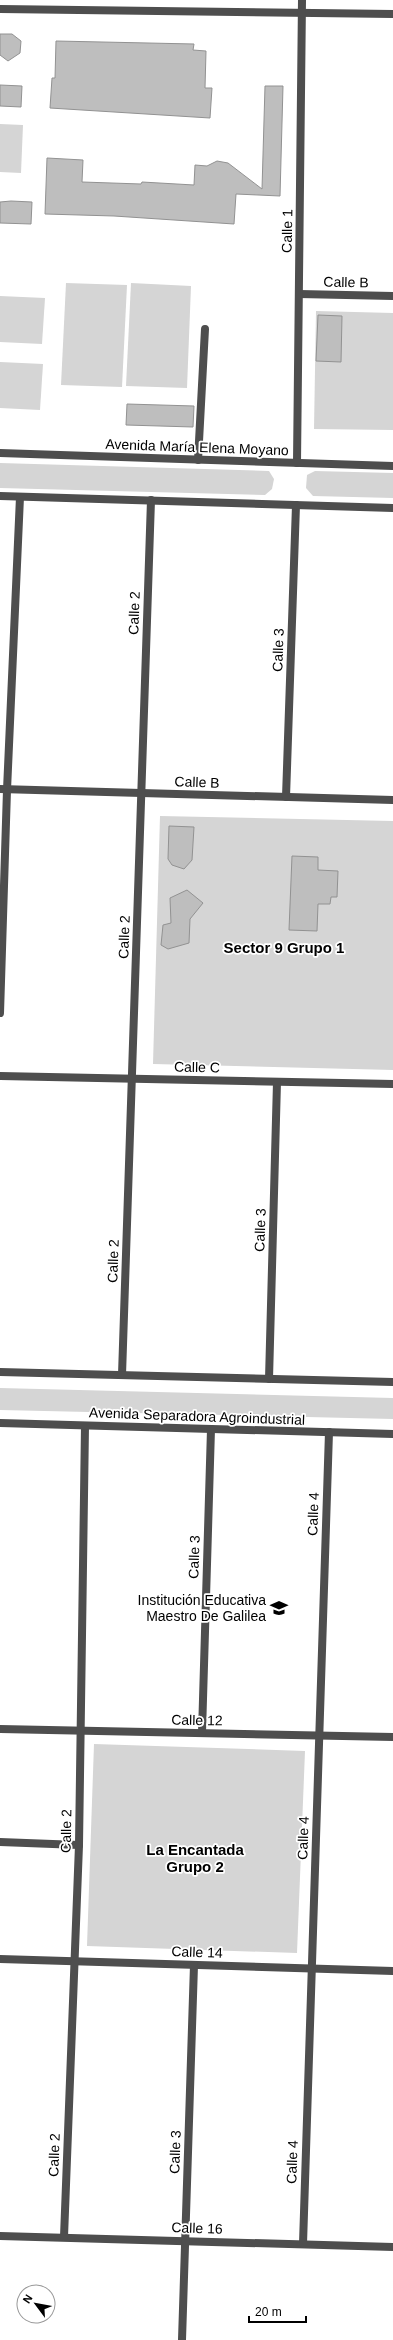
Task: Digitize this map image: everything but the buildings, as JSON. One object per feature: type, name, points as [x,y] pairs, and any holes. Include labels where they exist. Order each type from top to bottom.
[{"type":"street","name":"Calle 1","points":[[296,463],[302,0]]},
{"type":"street","points":[[0,9],[393,14]]},
{"type":"street","name":"Calle B","points":[[299,294],[393,296]]},
{"type":"street","points":[[198,460],[205,329]]},
{"type":"street","name":"Avenida María Elena Moyano","points":[[0,453],[393,466]]},
{"type":"street","points":[[0,496],[393,508]]},
{"type":"street","points":[[0,1013],[3,790],[20,497]]},
{"type":"street","name":"Calle 2","points":[[122,1375],[151,500]]},
{"type":"street","name":"Calle 3","points":[[286,797],[296,505]]},
{"type":"street","name":"Calle B","points":[[3,790],[393,800]]},
{"type":"street","name":"Calle C","points":[[0,1076],[393,1084]]},
{"type":"street","name":"Calle 3","points":[[269,1379],[277,1082]]},
{"type":"street","points":[[0,1372],[393,1382]]},
{"type":"street","name":"Avenida Separadora Agroindustrial","points":[[0,1423],[393,1434]]},
{"type":"street","name":"Calle 2","points":[[64,2237],[79,1844],[85,1426]]},
{"type":"street","name":"Calle 3","points":[[202,1733],[211,1429]]},
{"type":"street","name":"Calle 4","points":[[303,2244],[329,1432]]},
{"type":"street","name":"Calle 12","points":[[0,1729],[393,1737]]},
{"type":"street","points":[[0,1842],[79,1844]]},
{"type":"street","name":"Calle 14","points":[[0,1959],[393,1971]]},
{"type":"street","name":"Calle 3","points":[[182,2340],[194,1965]]},
{"type":"street","name":"Calle 16","points":[[0,2236],[393,2247]]},
{"type":"shaded area","points":[[0,124],[23,125],[21,173],[0,172]]},
{"type":"shaded area","points":[[66,283],[127,285],[122,387],[61,385]]},
{"type":"shaded area","points":[[131,283],[191,286],[187,388],[126,386]]},
{"type":"shaded area","points":[[0,296],[45,298],[42,344],[0,342]]},
{"type":"shaded area","points":[[316,311],[393,313],[393,430],[314,429]]},
{"type":"shaded area","points":[[0,362],[43,364],[40,410],[0,408]]},
{"type":"shaded area","points":[[0,463],[269,471],[274,479],[272,489],[265,495],[0,488]]},
{"type":"shaded area","points":[[315,471],[393,473],[393,498],[313,496],[306,488],[307,475]]},
{"type":"shaded area","points":[[160,816],[393,821],[393,1070],[153,1064]]},
{"type":"shaded area","points":[[0,1388],[393,1398],[393,1419],[0,1410]]},
{"type":"shaded area","points":[[94,1744],[305,1751],[297,1953],[87,1946]]},
{"type":"place","name":"Institución Educativa Maestro De Galilea","points":[[279,1608]]},
{"type":"district","name":"Sector 9 Grupo 1","points":[[284,947]]},
{"type":"district","name":"La Encantada Grupo 2","points":[[195,1858]]}]
